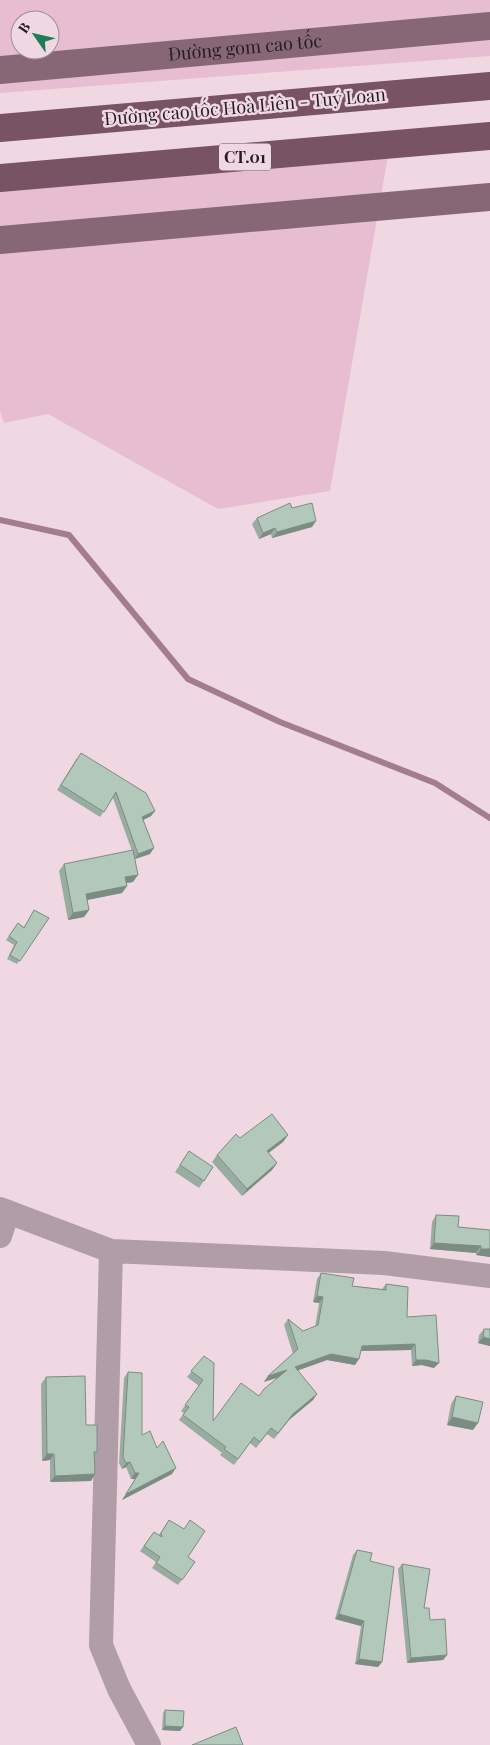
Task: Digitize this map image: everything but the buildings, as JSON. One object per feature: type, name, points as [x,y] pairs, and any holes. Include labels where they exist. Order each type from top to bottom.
[{"type":"highway","name":"Đường cao tốc Hoà Liên - Tuý Loan","points":[[0,128],[490,86]]},
{"type":"highway","name":"CT.01","points":[[0,178],[490,136]]},
{"type":"main road","name":"Đường gom cao tốc","points":[[0,70],[490,26]]},
{"type":"main road","points":[[0,240],[490,197]]},
{"type":"street","points":[[0,1236],[4,1210],[111,1251],[384,1263],[490,1276]]},
{"type":"street","points":[[111,1251],[101,1645],[119,1689],[149,1745]]},
{"type":"shaded area","points":[[0,0],[490,0],[490,56],[0,93]]},
{"type":"shaded area","points":[[388,155],[330,491],[218,509],[48,414],[4,423],[0,410],[0,182]]},
{"type":"waterway","points":[[0,520],[69,535],[188,679],[280,722],[435,783],[490,818]]}]
